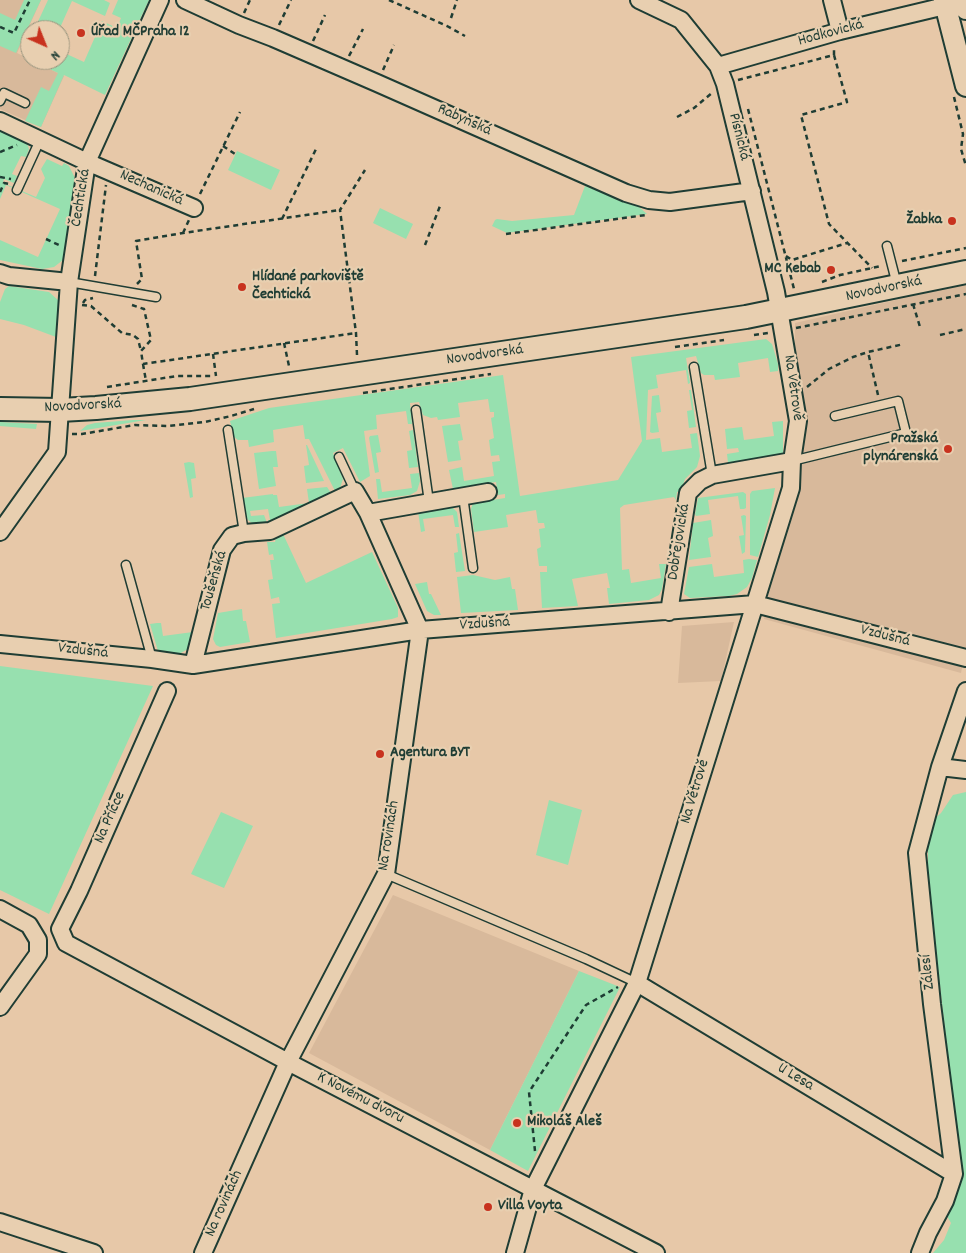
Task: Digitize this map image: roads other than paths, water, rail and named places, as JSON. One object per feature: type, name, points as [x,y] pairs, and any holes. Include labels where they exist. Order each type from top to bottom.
[{"type":"main road","name":"Novodvorská","points":[[0,409],[60,410],[190,399],[778,302],[897,287],[966,272]]},
{"type":"street","name":"Čechtická","points":[[0,532],[57,452],[69,282],[87,162],[160,0]]},
{"type":"street","name":"Rabyňská","points":[[185,0],[626,194],[649,200],[670,202],[752,191]]},
{"type":"street","name":"Písnická","points":[[638,0],[681,20],[718,66],[725,84],[778,302]]},
{"type":"street","points":[[832,0],[840,31]]},
{"type":"street","name":"Hodkovická","points":[[718,66],[951,2]]},
{"type":"street","points":[[951,2],[966,9]]},
{"type":"street","points":[[951,2],[966,86]]},
{"type":"street","name":"Nechanická","points":[[1,121],[87,162],[194,208]]},
{"type":"street","points":[[0,274],[69,282]]},
{"type":"street","name":"Na Větrově","points":[[515,1253],[535,1184],[637,982],[790,488],[798,421],[778,302]]},
{"type":"street","name":"Dobřejovická","points":[[669,612],[688,493],[700,481],[712,475],[792,461]]},
{"type":"street","points":[[244,532],[270,531],[355,490],[368,513],[420,630]]},
{"type":"street","points":[[368,513],[488,492]]},
{"type":"street","name":"Toušeňská","points":[[193,665],[222,550],[232,536],[244,532]]},
{"type":"street","name":"Vzdušná","points":[[0,644],[152,659],[193,665],[420,630],[755,604],[966,658]]},
{"type":"street","name":"Na rovinách","points":[[203,1253],[288,1062],[386,874],[420,630]]},
{"type":"street","name":"Na Příčce","points":[[66,943],[60,929],[79,891],[166,691]]},
{"type":"street","name":"Zálesí","points":[[920,1253],[945,1201],[954,1174],[932,1004],[917,853],[940,767],[966,691]]},
{"type":"street","points":[[940,767],[966,770]]},
{"type":"street","points":[[0,909],[29,925],[38,940],[38,954],[0,1007]]},
{"type":"street","name":"K Novému dvoru","points":[[66,943],[288,1062],[535,1184],[656,1253]]},
{"type":"street","name":"U Lesa","points":[[637,982],[954,1174]]},
{"type":"street","points":[[0,1222],[94,1253]]},
{"type":"lane","points":[[0,102],[4,93],[26,103]]},
{"type":"lane","points":[[17,190],[40,140]]},
{"type":"lane","points":[[887,246],[897,287]]},
{"type":"lane","points":[[69,282],[156,297]]},
{"type":"lane","points":[[694,368],[712,475]]},
{"type":"lane","points":[[792,461],[906,432],[898,401],[835,416]]},
{"type":"lane","points":[[416,410],[429,502]]},
{"type":"lane","points":[[228,430],[244,532]]},
{"type":"lane","points":[[339,457],[355,490]]},
{"type":"lane","points":[[463,496],[472,568]]},
{"type":"lane","points":[[126,565],[152,659]]},
{"type":"lane","points":[[386,874],[637,982]]},
{"type":"place","name":"Úřad MČPraha 12","points":[[81,33]]},
{"type":"place","name":"Žabka","points":[[952,221]]},
{"type":"place","name":"MC Kebab","points":[[831,270]]},
{"type":"place","name":"Hlídané parkoviště Čechtická","points":[[242,287]]},
{"type":"place","name":"Pražská plynárenská","points":[[948,449]]},
{"type":"place","name":"Agentura BYT","points":[[380,754]]},
{"type":"place","name":"Mikoláš Aleš","points":[[517,1123]]},
{"type":"place","name":"Villa Voyta","points":[[488,1207]]}]
